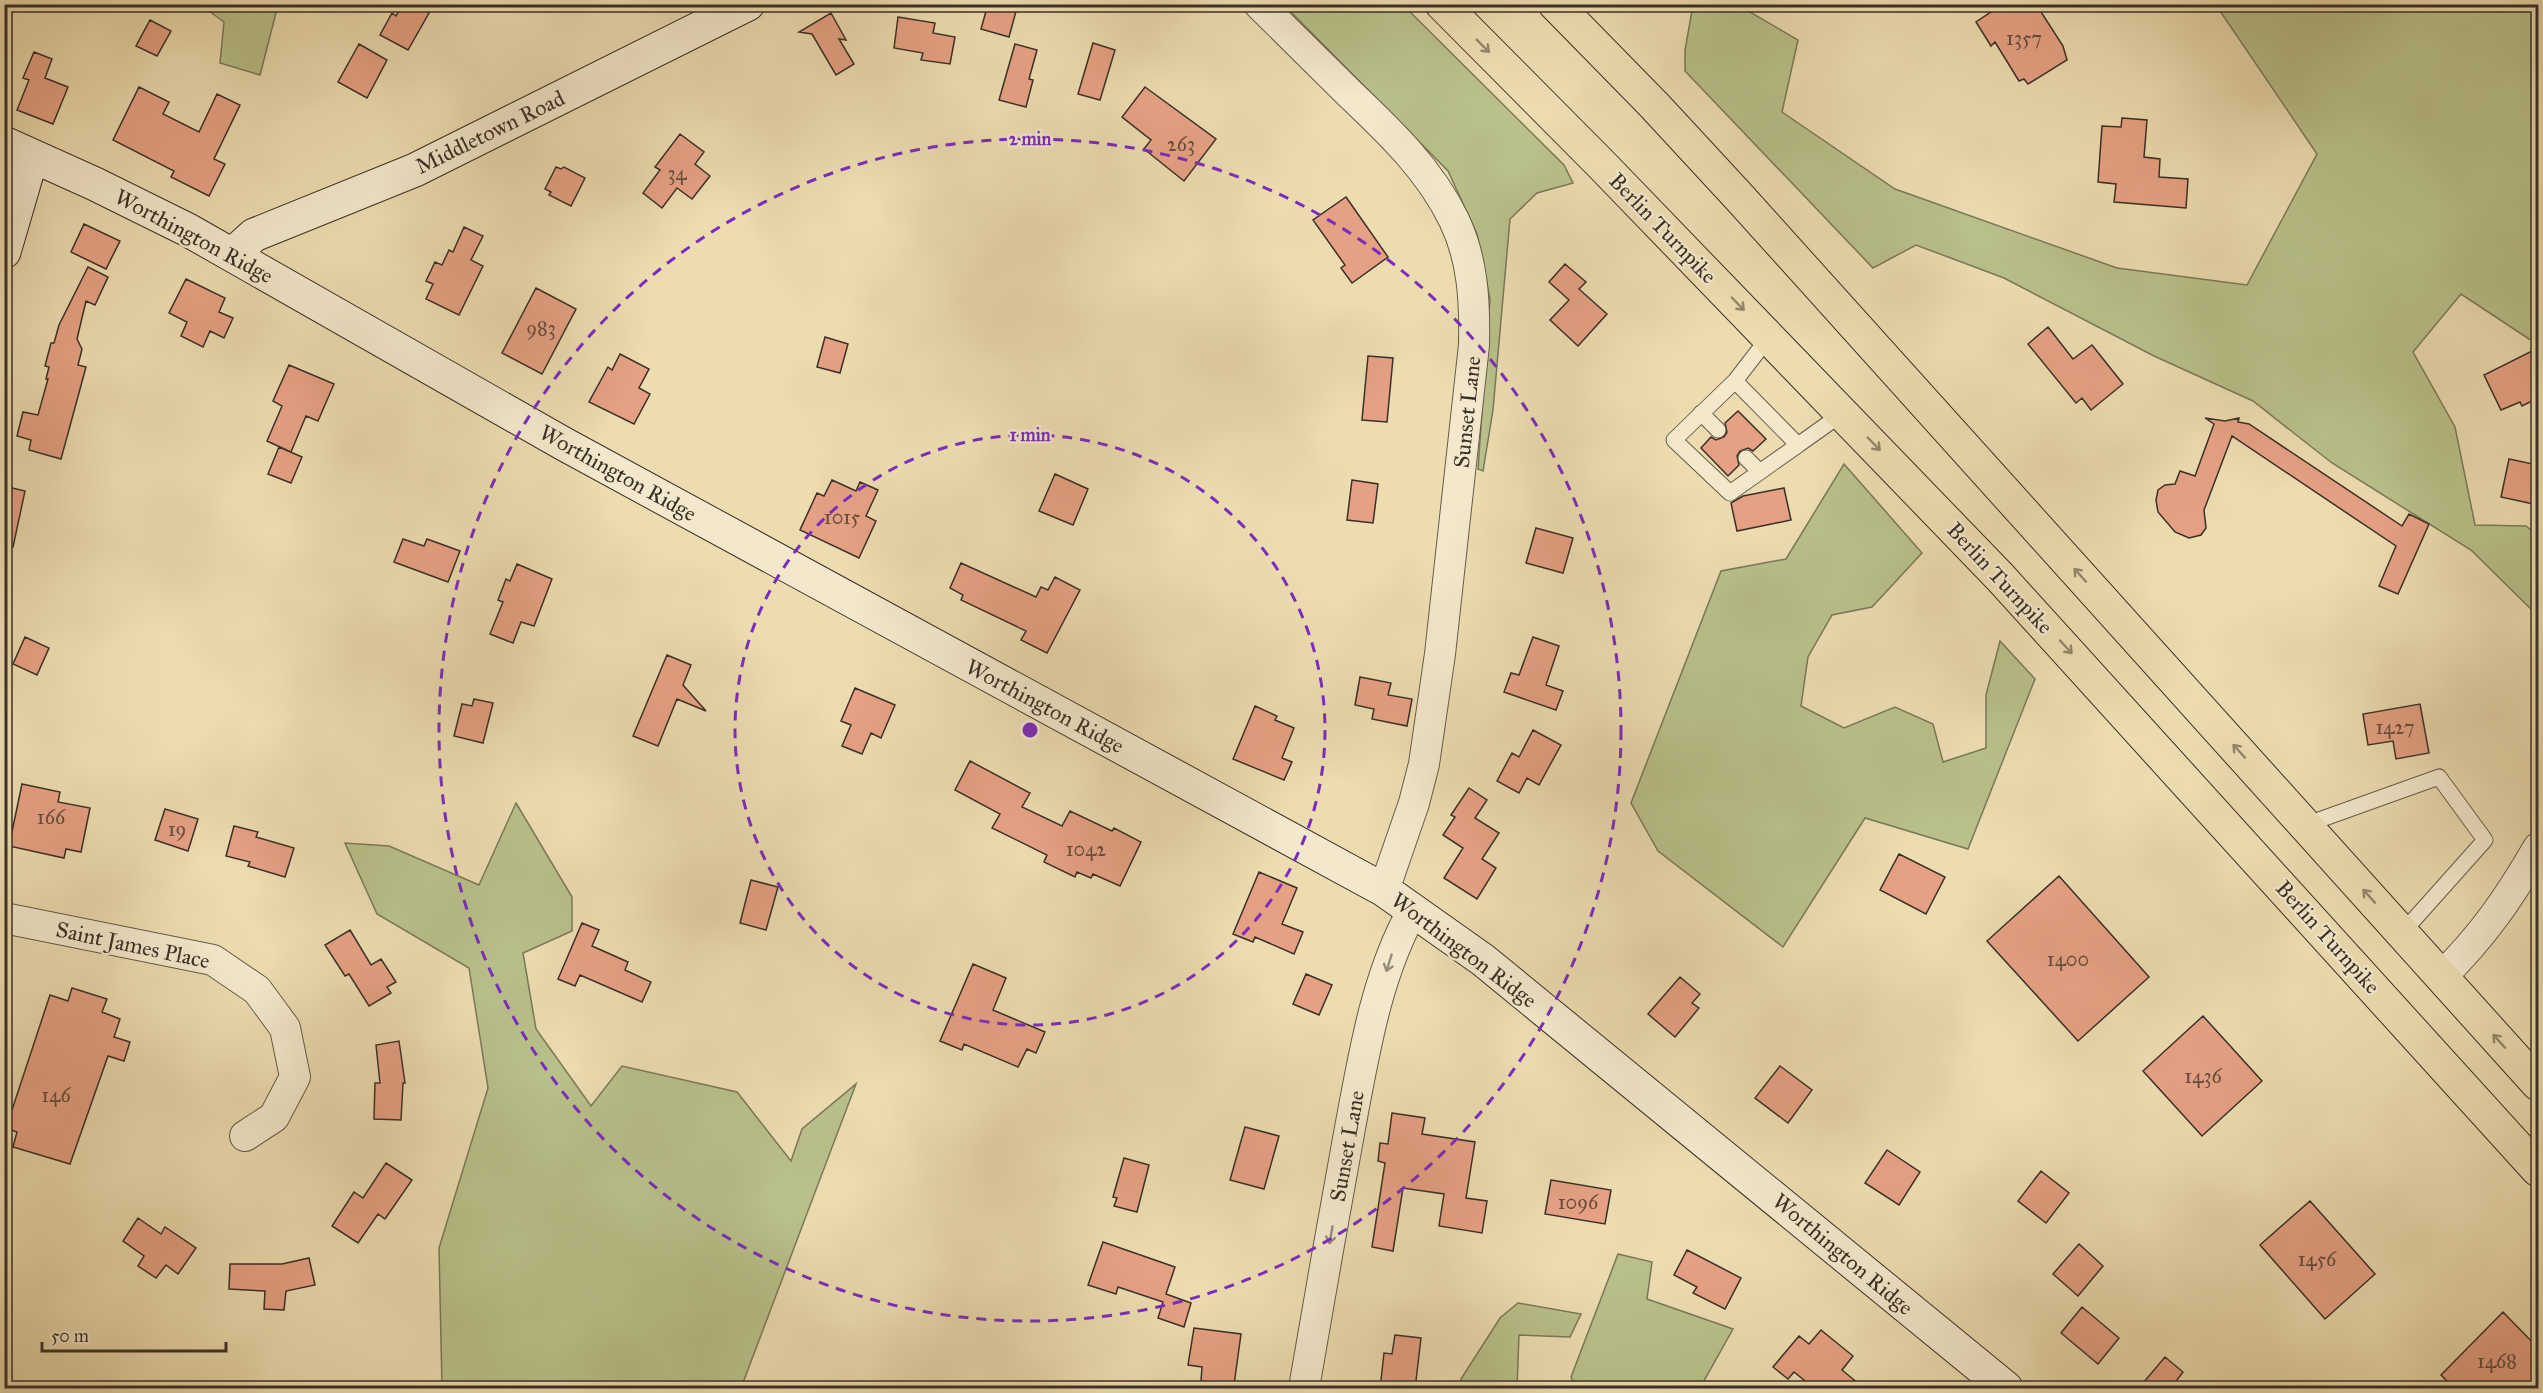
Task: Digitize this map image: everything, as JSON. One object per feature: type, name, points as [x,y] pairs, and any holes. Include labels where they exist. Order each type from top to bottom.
[{"type":"highway","name":"Berlin Turnpike","points":[[1442,4],[1844,413],[2093,676],[2538,1170]]},
{"type":"highway","points":[[1555,4],[1654,105],[1740,198],[2538,1084]]},
{"type":"street","name":"Middletown Road","points":[[232,255],[254,235],[415,170],[748,4]]},
{"type":"street","name":"Sunset Lane","points":[[1259,4],[1381,123],[1437,189],[1455,222],[1468,260],[1475,300],[1474,345],[1430,728],[1414,803],[1384,890]]},
{"type":"street","name":"Worthington Ridge","points":[[18,150],[132,202],[232,255],[564,444],[1384,890],[1492,967],[2006,1389]]},
{"type":"street","points":[[4,252],[18,150]]},
{"type":"street","points":[[2441,977],[2469,950],[2495,918],[2538,848]]},
{"type":"street","name":"Sunset Lane","points":[[1304,1389],[1369,1033],[1392,953],[1413,910]]},
{"type":"street","name":"Saint James Place","points":[[4,918],[213,960],[257,990],[285,1028],[296,1077],[274,1117],[245,1136]]},
{"type":"lane","points":[[1769,337],[1735,381],[1674,440],[1730,493],[1844,413]]},
{"type":"lane","points":[[1735,381],[1798,446]]},
{"type":"lane","points":[[1701,413],[1718,430]]},
{"type":"lane","points":[[1746,458],[1760,472]]},
{"type":"lane","points":[[2305,825],[2439,777],[2485,840],[2402,933]]},
{"type":"green space","points":[[201,5],[278,5],[260,75],[220,63],[224,22]]},
{"type":"green space","points":[[1284,5],[1403,5],[1564,165],[1573,183],[1537,193],[1510,219],[1493,410],[1483,471],[1478,469],[1490,299],[1477,234],[1448,171]]},
{"type":"green space","points":[[1693,5],[1738,5],[1798,40],[1782,112],[1895,189],[2117,268],[2247,285],[2317,154],[2216,5],[2538,5],[2538,341],[2529,339],[2461,294],[2413,352],[2455,427],[2475,525],[2526,526],[2538,536],[2538,616],[2471,550],[2332,463],[2253,401],[2154,356],[2004,278],[1916,245],[1873,268],[1685,71],[1685,50]]},
{"type":"green space","points":[[1844,464],[1922,553],[1872,607],[1832,615],[1808,657],[1801,706],[1844,728],[1895,707],[1933,724],[1943,762],[1986,748],[1986,695],[2000,641],[2035,679],[1968,849],[1865,818],[1783,947],[1658,851],[1631,803],[1721,571],[1786,559]]},
{"type":"green space","points":[[516,803],[572,897],[572,931],[523,953],[536,1029],[591,1106],[622,1066],[737,1092],[791,1161],[802,1129],[856,1084],[741,1388],[442,1388],[439,1248],[488,1088],[469,968],[377,914],[345,843],[389,846],[479,885]]},
{"type":"green space","points":[[1618,1254],[1652,1262],[1647,1299],[1733,1329],[1704,1381],[1721,1388],[1576,1388],[1571,1377]]},
{"type":"green space","points":[[1518,1303],[1581,1314],[1570,1337],[1519,1335],[1517,1388],[1461,1388],[1461,1379],[1500,1318]]},
{"type":"building","points":[[403,4],[414,4],[429,13],[408,50],[380,35],[392,13],[396,16]]},
{"type":"building","points":[[988,4],[1018,4],[1009,37],[981,29]]},
{"type":"building","points":[[2003,4],[2036,4],[2063,46],[2067,60],[2028,84],[2024,79],[2019,81],[1995,42],[1991,46],[1976,22]]},
{"type":"building","points":[[831,13],[846,40],[839,39],[854,64],[836,75],[812,34],[799,32]]},
{"type":"building","points":[[898,17],[935,23],[933,33],[955,37],[950,64],[921,60],[923,53],[894,48]]},
{"type":"building","points":[[150,20],[171,31],[157,56],[136,46]]},
{"type":"building","points":[[1093,43],[1115,50],[1100,100],[1078,94]]},
{"type":"building","points":[[359,44],[387,60],[367,98],[338,82]]},
{"type":"building","points":[[1015,44],[1037,50],[1029,79],[1033,80],[1026,107],[999,100]]},
{"type":"building","points":[[34,52],[52,59],[45,78],[68,87],[53,124],[17,110],[29,80],[23,78]]},
{"type":"building","points":[[139,87],[169,102],[163,114],[199,132],[217,94],[240,105],[214,159],[225,164],[209,196],[171,177],[174,171],[113,140]]},
{"type":"building","points":[[1145,87],[1216,139],[1184,181],[1144,149],[1151,140],[1122,117]]},
{"type":"building","points":[[2122,118],[2147,120],[2144,157],[2160,159],[2159,177],[2188,179],[2186,208],[2114,202],[2116,184],[2098,182],[2102,126],[2121,127]]},
{"type":"building","points":[[680,134],[704,152],[695,164],[710,176],[692,199],[677,188],[662,208],[643,193],[660,170],[655,167]]},
{"type":"building","points":[[556,167],[561,169],[564,167],[585,178],[571,206],[549,195],[551,192],[545,189]]},
{"type":"building","points":[[1346,197],[1388,257],[1352,283],[1341,268],[1345,265],[1313,220]]},
{"type":"building","points":[[84,224],[120,241],[106,269],[71,252]]},
{"type":"building","points":[[464,227],[483,236],[471,260],[483,266],[459,315],[426,299],[433,284],[426,281],[435,262],[442,265],[449,250],[453,252]]},
{"type":"building","points":[[1565,264],[1586,282],[1579,289],[1607,314],[1578,346],[1550,320],[1569,300],[1549,282]]},
{"type":"building","points":[[88,267],[108,277],[95,305],[86,301],[77,339],[82,349],[78,365],[86,367],[61,459],[29,450],[31,440],[17,436],[23,412],[38,415],[48,379],[46,379],[49,367],[45,366],[51,343],[54,343],[59,325]]},
{"type":"building","points":[[186,279],[225,298],[219,312],[233,318],[224,338],[210,331],[203,347],[181,336],[187,322],[169,313]]},
{"type":"building","points":[[536,288],[576,309],[542,374],[502,353]]},
{"type":"building","points":[[2048,327],[2073,359],[2092,345],[2123,384],[2091,410],[2082,398],[2076,403],[2028,344]]},
{"type":"building","points":[[825,337],[848,344],[840,373],[817,367]]},
{"type":"building","points":[[2532,351],[2538,364],[2538,398],[2522,406],[2520,402],[2501,410],[2484,375]]},
{"type":"building","points":[[620,354],[649,369],[639,388],[650,394],[634,424],[589,402],[608,367],[612,370]]},
{"type":"building","points":[[1368,356],[1393,358],[1387,422],[1362,420]]},
{"type":"building","points":[[289,365],[334,384],[318,421],[306,416],[291,452],[267,441],[282,406],[273,401]]},
{"type":"building","points":[[1738,411],[1766,439],[1753,451],[1748,448],[1740,451],[1737,456],[1739,465],[1728,476],[1701,448],[1711,437],[1716,440],[1724,437],[1727,432],[1725,423]]},
{"type":"building","points":[[2205,418],[2225,421],[2239,418],[2238,422],[2249,424],[2402,526],[2409,514],[2429,524],[2398,594],[2379,586],[2396,546],[2232,436],[2204,510],[2206,528],[2201,535],[2189,538],[2175,532],[2158,512],[2156,500],[2158,490],[2165,485],[2175,484],[2180,471],[2195,476],[2214,424]]},
{"type":"building","points":[[279,447],[302,457],[291,483],[268,474]]},
{"type":"building","points":[[2509,459],[2538,465],[2538,505],[2501,497]]},
{"type":"building","points":[[1055,474],[1088,489],[1073,525],[1039,511]]},
{"type":"building","points":[[832,480],[856,491],[860,482],[878,490],[866,516],[876,521],[859,558],[800,530],[817,493],[824,496]]},
{"type":"building","points":[[1352,480],[1378,484],[1373,523],[1347,520]]},
{"type":"building","points":[[4,486],[25,491],[13,547],[4,547]]},
{"type":"building","points":[[1784,488],[1791,520],[1737,531],[1731,503],[1743,496]]},
{"type":"building","points":[[1536,528],[1573,538],[1563,573],[1526,563]]},
{"type":"building","points":[[403,539],[424,546],[427,539],[460,551],[448,582],[394,562]]},
{"type":"building","points":[[961,563],[1036,597],[1041,587],[1048,590],[1055,577],[1080,590],[1047,653],[1021,640],[1026,631],[961,600],[963,595],[950,588]]},
{"type":"building","points":[[517,564],[552,579],[534,626],[521,622],[513,643],[490,634],[503,602],[498,600],[506,579],[510,581]]},
{"type":"building","points":[[25,637],[49,648],[37,675],[13,664]]},
{"type":"building","points":[[1533,637],[1559,646],[1546,685],[1563,691],[1556,710],[1504,692],[1511,673],[1519,675]]},
{"type":"building","points":[[667,655],[691,665],[683,685],[706,711],[677,699],[658,746],[633,736]]},
{"type":"building","points":[[1360,677],[1391,683],[1388,695],[1412,699],[1407,726],[1372,719],[1374,709],[1355,705]]},
{"type":"building","points":[[855,688],[895,705],[881,738],[871,733],[862,754],[842,746],[851,725],[841,721]]},
{"type":"building","points":[[474,699],[493,703],[483,743],[454,736],[462,704],[472,706]]},
{"type":"building","points":[[2420,704],[2429,753],[2396,759],[2393,741],[2368,745],[2363,714]]},
{"type":"building","points":[[1255,706],[1277,716],[1275,720],[1294,728],[1282,758],[1292,762],[1284,780],[1233,759]]},
{"type":"building","points":[[1533,730],[1561,745],[1539,785],[1527,778],[1519,793],[1497,781],[1512,753],[1519,757]]},
{"type":"building","points":[[970,761],[1030,793],[1022,807],[1062,826],[1070,811],[1112,831],[1114,828],[1141,842],[1120,886],[1093,874],[1091,878],[1077,872],[1075,877],[1044,862],[1047,855],[992,828],[1000,814],[955,790]]},
{"type":"building","points":[[22,784],[60,792],[58,802],[90,808],[81,852],[66,849],[64,858],[9,846]]},
{"type":"building","points":[[1469,788],[1487,800],[1475,818],[1499,833],[1482,859],[1496,868],[1477,899],[1444,878],[1463,848],[1443,835],[1455,817],[1451,815]]},
{"type":"building","points":[[165,809],[198,819],[188,851],[155,840]]},
{"type":"building","points":[[234,826],[258,832],[256,837],[294,848],[285,877],[248,866],[250,862],[226,856]]},
{"type":"building","points":[[1899,854],[1945,877],[1926,914],[1880,890]]},
{"type":"building","points":[[1259,872],[1297,888],[1282,924],[1303,932],[1294,954],[1255,937],[1253,942],[1233,934]]},
{"type":"building","points":[[2059,876],[2149,977],[2078,1041],[1987,941]]},
{"type":"building","points":[[751,880],[778,887],[766,930],[740,923]]},
{"type":"building","points":[[582,923],[599,930],[592,946],[628,962],[625,970],[651,982],[642,1002],[580,975],[575,986],[558,979]]},
{"type":"building","points":[[350,930],[371,965],[381,959],[396,982],[387,987],[391,993],[369,1006],[349,974],[345,976],[325,945]]},
{"type":"building","points":[[973,964],[1006,978],[993,1010],[1045,1032],[1036,1053],[1027,1049],[1018,1067],[964,1044],[962,1050],[940,1041]]},
{"type":"building","points":[[1306,974],[1332,985],[1319,1015],[1293,1004]]},
{"type":"building","points":[[1680,977],[1700,994],[1692,1003],[1699,1008],[1675,1037],[1648,1014]]},
{"type":"building","points":[[72,988],[107,999],[102,1012],[120,1019],[114,1037],[130,1042],[124,1061],[108,1056],[70,1164],[13,1147],[17,1132],[6,1128],[50,995],[68,1001]]},
{"type":"building","points":[[2203,1016],[2262,1081],[2202,1136],[2143,1071]]},
{"type":"building","points":[[399,1041],[405,1083],[403,1083],[401,1120],[374,1119],[375,1083],[380,1083],[376,1045]]},
{"type":"building","points":[[1780,1066],[1812,1090],[1788,1123],[1755,1098]]},
{"type":"building","points":[[1392,1113],[1425,1118],[1422,1134],[1475,1142],[1466,1198],[1487,1201],[1482,1233],[1439,1226],[1444,1194],[1403,1188],[1393,1251],[1372,1247],[1385,1163],[1378,1161],[1380,1143],[1388,1144]]},
{"type":"building","points":[[1245,1127],[1279,1136],[1264,1189],[1230,1180]]},
{"type":"building","points":[[1887,1150],[1920,1172],[1899,1205],[1865,1183]]},
{"type":"building","points":[[1124,1158],[1149,1165],[1137,1212],[1114,1206],[1117,1198],[1113,1197]]},
{"type":"building","points":[[386,1163],[412,1180],[385,1219],[378,1214],[358,1243],[332,1226],[354,1192],[363,1198]]},
{"type":"building","points":[[2041,1171],[2069,1193],[2046,1223],[2018,1201]]},
{"type":"building","points":[[1551,1180],[1611,1190],[1605,1224],[1545,1214]]},
{"type":"building","points":[[2310,1201],[2375,1274],[2325,1319],[2260,1245]]},
{"type":"building","points":[[138,1218],[161,1234],[165,1227],[196,1248],[178,1274],[166,1265],[156,1278],[138,1266],[144,1256],[123,1241]]},
{"type":"building","points":[[1103,1242],[1175,1267],[1166,1294],[1191,1303],[1184,1327],[1158,1318],[1163,1302],[1118,1287],[1116,1294],[1088,1285]]},
{"type":"building","points":[[2079,1244],[2103,1266],[2078,1296],[2053,1274]]},
{"type":"building","points":[[1687,1250],[1741,1278],[1725,1309],[1693,1293],[1697,1287],[1674,1275]]},
{"type":"building","points":[[309,1258],[315,1285],[286,1291],[284,1310],[264,1309],[265,1291],[229,1289],[230,1264],[282,1264]]},
{"type":"building","points":[[2082,1307],[2119,1338],[2098,1364],[2061,1333]]},
{"type":"building","points":[[2503,1312],[2538,1348],[2538,1383],[2533,1389],[2455,1389],[2441,1375]]},
{"type":"building","points":[[1194,1328],[1241,1334],[1234,1385],[1201,1381],[1202,1367],[1188,1365]]},
{"type":"building","points":[[1821,1330],[1853,1356],[1842,1370],[1865,1389],[1815,1389],[1794,1372],[1788,1379],[1773,1367],[1799,1336],[1809,1344]]},
{"type":"building","points":[[1395,1335],[1421,1338],[1415,1389],[1380,1389],[1384,1353],[1392,1354]]},
{"type":"building","points":[[2165,1357],[2183,1372],[2170,1389],[2138,1389]]}]
